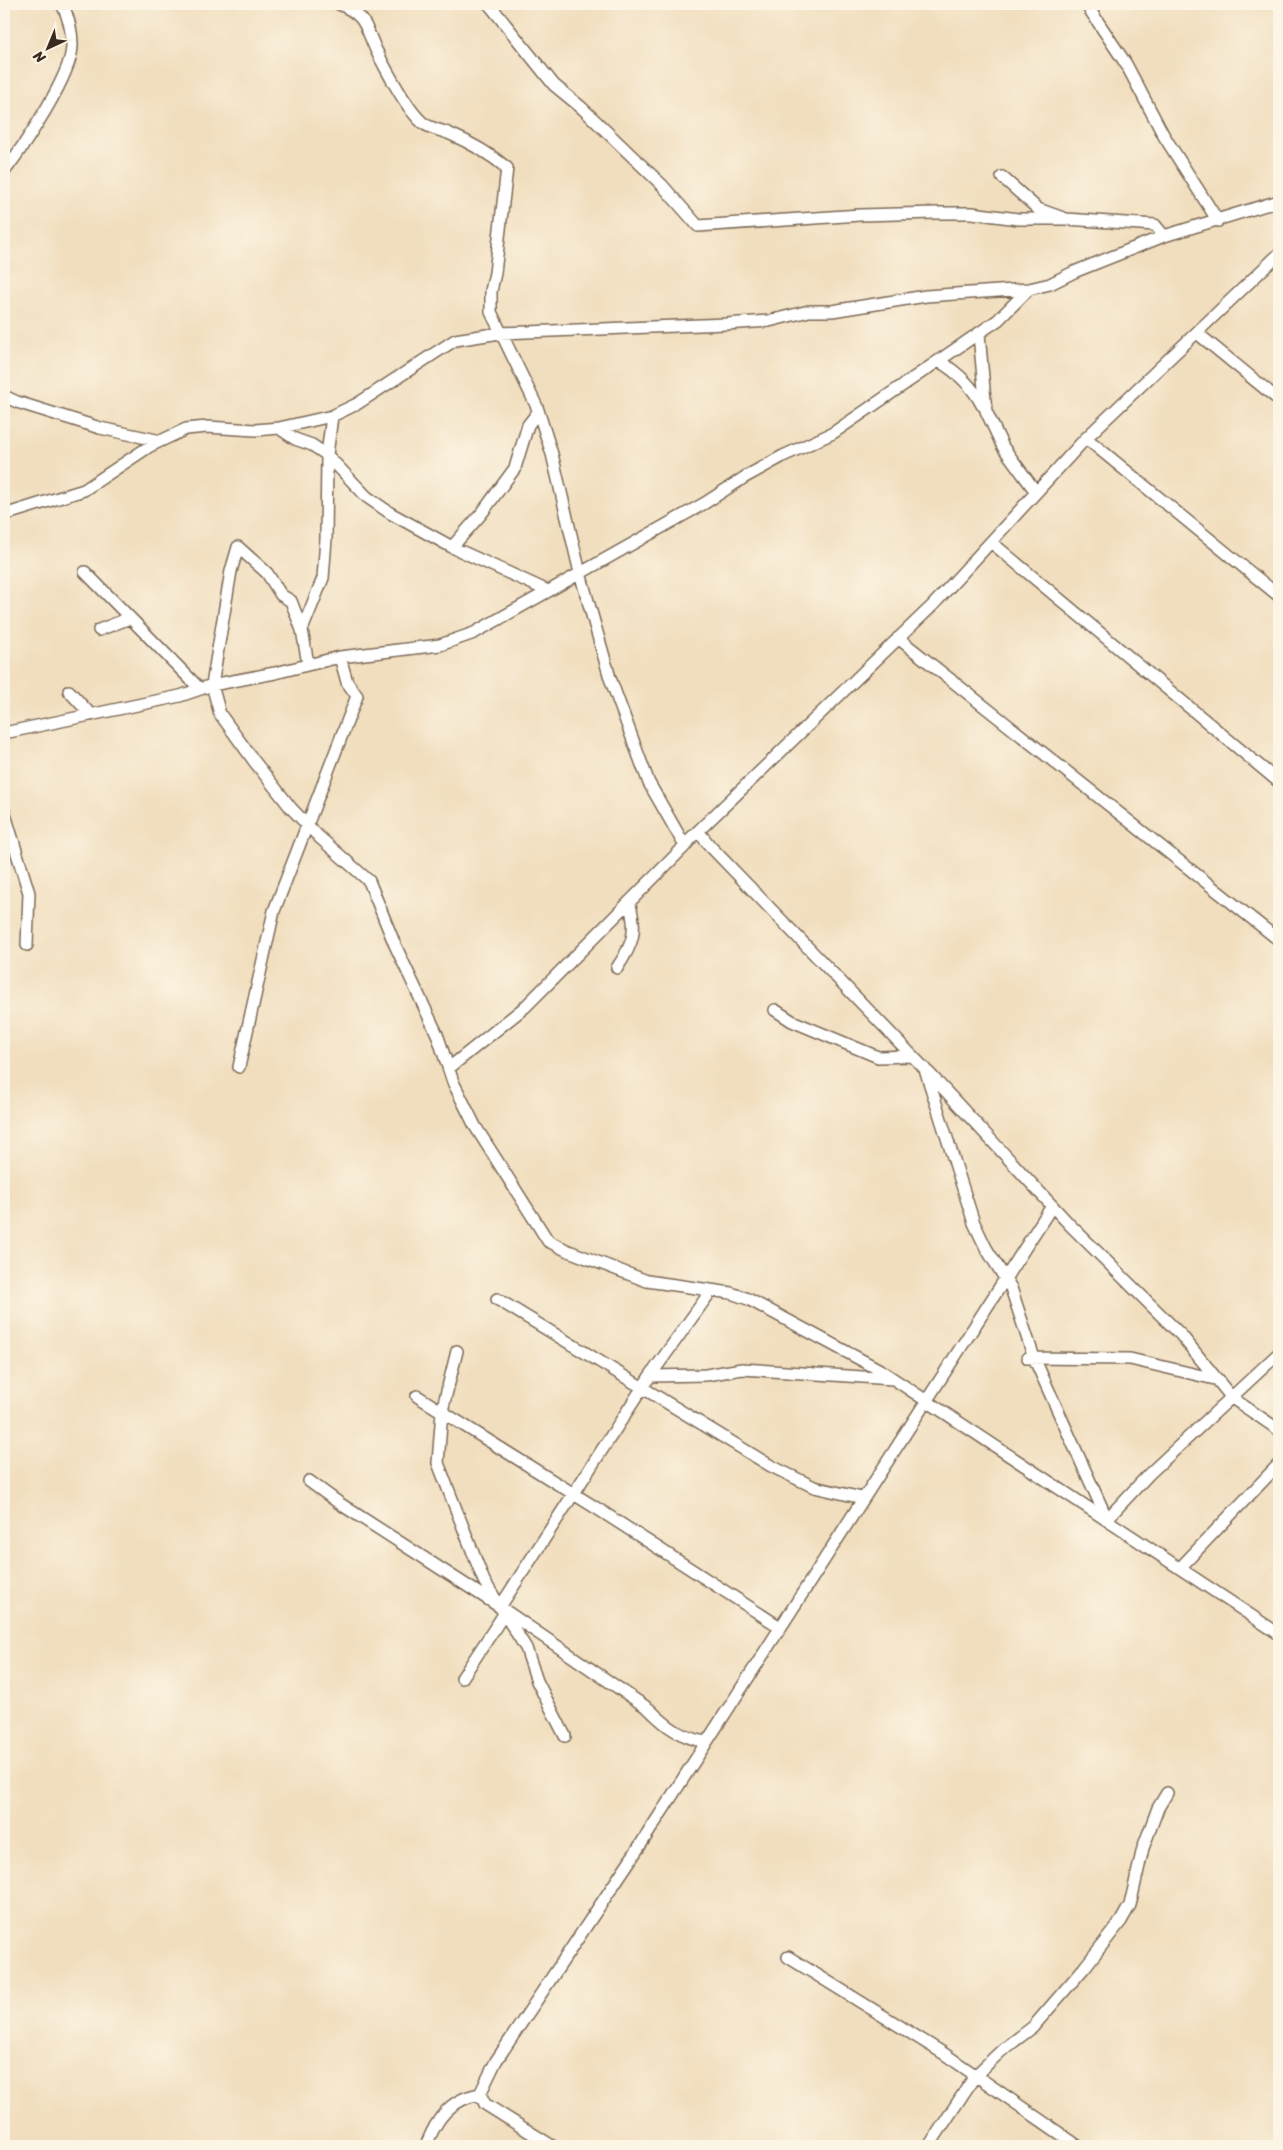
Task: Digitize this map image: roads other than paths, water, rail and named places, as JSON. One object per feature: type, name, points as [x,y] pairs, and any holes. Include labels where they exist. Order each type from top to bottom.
[{"type":"street","points":[[4,172],[24,145],[57,88],[70,59],[72,45],[67,13],[62,4]]},
{"type":"street","points":[[339,4],[354,11],[368,28],[376,51],[407,103],[423,124],[448,133],[491,155],[507,168],[496,273],[490,291],[491,312],[538,412],[552,454],[580,573],[610,678],[649,783],[685,846]]},
{"type":"street","points":[[489,4],[554,85],[582,108],[662,185],[698,226],[860,215],[972,213],[1018,219],[1066,219],[1155,225],[1164,236]]},
{"type":"street","points":[[1086,4],[1126,64],[1164,136],[1218,221]]},
{"type":"street","points":[[1002,177],[1038,209],[1066,219]]},
{"type":"street","points":[[4,515],[84,490],[150,446],[186,429],[207,427],[255,430],[279,428],[332,416],[357,404],[455,340],[500,333],[768,321],[809,311],[832,311],[926,296],[1029,289],[1050,284],[1074,272],[1164,236],[1279,201]]},
{"type":"street","points":[[448,1068],[525,1007],[698,831],[932,605],[1086,438],[1279,254]]},
{"type":"street","points":[[4,732],[180,696],[206,687],[340,657],[440,644],[474,633],[705,503],[782,456],[833,433],[979,334],[998,320],[1029,289]]},
{"type":"street","points":[[1197,333],[1279,400]]},
{"type":"street","points":[[979,334],[986,411]]},
{"type":"street","points":[[939,361],[962,378],[977,394],[1003,447],[1036,492]]},
{"type":"street","points":[[4,396],[100,428],[161,441]]},
{"type":"street","points":[[452,547],[482,513],[515,468],[528,425],[538,412]]},
{"type":"street","points":[[302,630],[323,578],[326,539],[327,455],[332,416]]},
{"type":"street","points":[[279,428],[295,439],[312,445],[327,455],[367,497],[390,513],[452,547],[548,591]]},
{"type":"street","points":[[1086,438],[1279,596]]},
{"type":"street","points":[[991,542],[1279,782]]},
{"type":"street","points":[[206,687],[238,547],[267,573],[280,595],[290,601],[302,630],[308,664]]},
{"type":"street","points":[[85,572],[130,618],[206,687],[226,724],[259,768],[307,825],[369,881],[395,945],[437,1034],[453,1082],[474,1126],[548,1241],[566,1250],[647,1281],[731,1293],[748,1299],[894,1379],[1279,1634]]},
{"type":"street","points":[[99,630],[130,618]]},
{"type":"street","points":[[898,638],[1279,940]]},
{"type":"street","points":[[239,1067],[274,911],[357,696],[347,682],[340,657]]},
{"type":"street","points":[[69,691],[91,715]]},
{"type":"street","points":[[4,811],[29,893],[27,944]]},
{"type":"street","points":[[698,831],[710,846],[925,1069],[1052,1206],[1181,1335],[1232,1398],[1279,1430]]},
{"type":"street","points":[[617,968],[630,948],[634,933],[634,918],[629,902]]},
{"type":"street","points":[[775,1010],[792,1021],[878,1057],[912,1056]]},
{"type":"street","points":[[925,1069],[974,1223],[986,1248],[1006,1279],[1031,1358],[1107,1519]]},
{"type":"street","points":[[480,2094],[496,2062],[641,1844],[862,1498],[1052,1206]]},
{"type":"street","points":[[462,1678],[650,1376],[711,1291]]},
{"type":"street","points":[[497,1299],[770,1466],[814,1487],[862,1498]]},
{"type":"street","points":[[457,1351],[442,1411],[438,1463],[484,1581],[526,1648],[537,1681],[565,1736]]},
{"type":"street","points":[[1107,1519],[1149,1474],[1279,1353]]},
{"type":"street","points":[[1031,1358],[1130,1359],[1219,1380]]},
{"type":"street","points":[[650,1376],[706,1375],[742,1369],[894,1379]]},
{"type":"street","points":[[417,1396],[575,1494],[780,1627]]},
{"type":"street","points":[[1180,1568],[1279,1464]]},
{"type":"street","points":[[309,1481],[339,1503],[649,1709],[666,1726],[691,1739],[706,1742]]},
{"type":"street","points":[[929,2146],[975,2076],[1000,2052],[1033,2027],[1084,1968],[1120,1921],[1130,1905],[1143,1848],[1158,1808],[1167,1793]]},
{"type":"street","points":[[788,1957],[915,2035],[1078,2146]]},
{"type":"street","points":[[426,2146],[434,2125],[449,2109],[465,2096],[480,2094]]},
{"type":"street","points":[[480,2094],[485,2104],[552,2146]]}]
